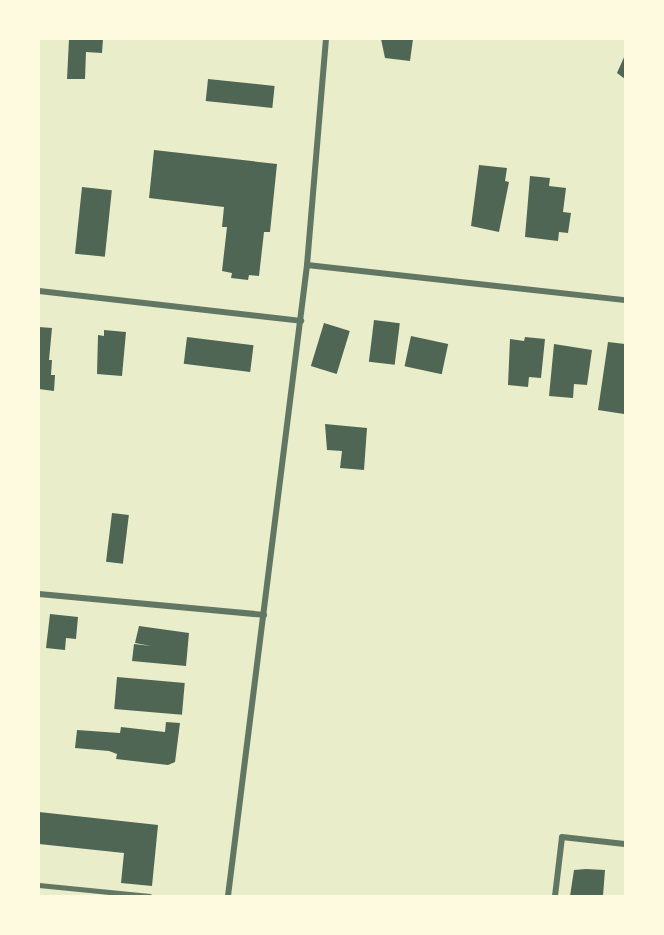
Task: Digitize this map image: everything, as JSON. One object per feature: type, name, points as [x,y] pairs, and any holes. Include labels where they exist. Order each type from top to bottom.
[{"type":"street","points":[[228,896],[301,321],[326,39]]},
{"type":"street","points":[[307,265],[625,300]]},
{"type":"street","points":[[39,291],[301,321]]},
{"type":"street","points":[[39,594],[264,615]]},
{"type":"street","points":[[555,896],[562,837],[625,844]]},
{"type":"lane","points":[[39,885],[149,896]]},
{"type":"building","points":[[69,39],[103,39],[102,53],[86,52],[85,79],[67,79]]},
{"type":"building","points":[[381,39],[413,39],[410,61],[385,58]]},
{"type":"building","points":[[625,55],[625,79],[617,73]]},
{"type":"building","points":[[208,79],[275,86],[272,108],[206,101]]},
{"type":"building","points":[[154,150],[277,164],[270,232],[264,232],[259,276],[249,275],[248,280],[231,278],[232,273],[222,271],[227,227],[222,227],[224,207],[149,198]]},
{"type":"building","points":[[479,165],[507,168],[505,181],[509,182],[499,232],[471,226]]},
{"type":"building","points":[[530,176],[550,178],[549,186],[566,188],[563,212],[571,213],[568,233],[559,232],[558,241],[525,237]]},
{"type":"building","points":[[82,187],[112,190],[105,257],[75,254]]},
{"type":"building","points":[[374,320],[400,323],[395,365],[369,362]]},
{"type":"building","points":[[324,323],[350,331],[337,374],[311,366]]},
{"type":"building","points":[[39,327],[52,328],[49,360],[52,360],[51,375],[55,375],[54,391],[39,389]]},
{"type":"building","points":[[104,330],[126,332],[122,376],[97,374],[98,335],[104,336]]},
{"type":"building","points":[[411,336],[448,344],[442,374],[405,366]]},
{"type":"building","points":[[187,337],[254,345],[250,372],[184,364]]},
{"type":"building","points":[[525,337],[545,339],[541,378],[529,377],[528,387],[508,385],[510,339],[524,341]]},
{"type":"building","points":[[608,342],[625,344],[624,414],[598,410]]},
{"type":"building","points":[[554,344],[592,350],[587,385],[574,384],[573,398],[549,396]]},
{"type":"building","points":[[325,424],[367,428],[364,470],[340,468],[342,451],[327,450]]},
{"type":"building","points":[[112,513],[129,515],[123,564],[106,562]]},
{"type":"building","points":[[50,614],[78,617],[76,639],[66,638],[65,650],[46,648]]},
{"type":"building","points":[[139,626],[189,633],[186,666],[132,661],[134,644],[151,646],[135,643]]},
{"type":"building","points":[[117,677],[185,683],[182,715],[114,709]]},
{"type":"building","points":[[166,722],[180,723],[175,762],[168,765],[116,759],[117,754],[109,751],[75,748],[77,730],[120,733],[121,727],[165,732]]},
{"type":"building","points":[[39,812],[158,825],[152,886],[121,883],[124,853],[39,844]]},
{"type":"building","points":[[574,870],[605,870],[603,896],[570,896]]}]
